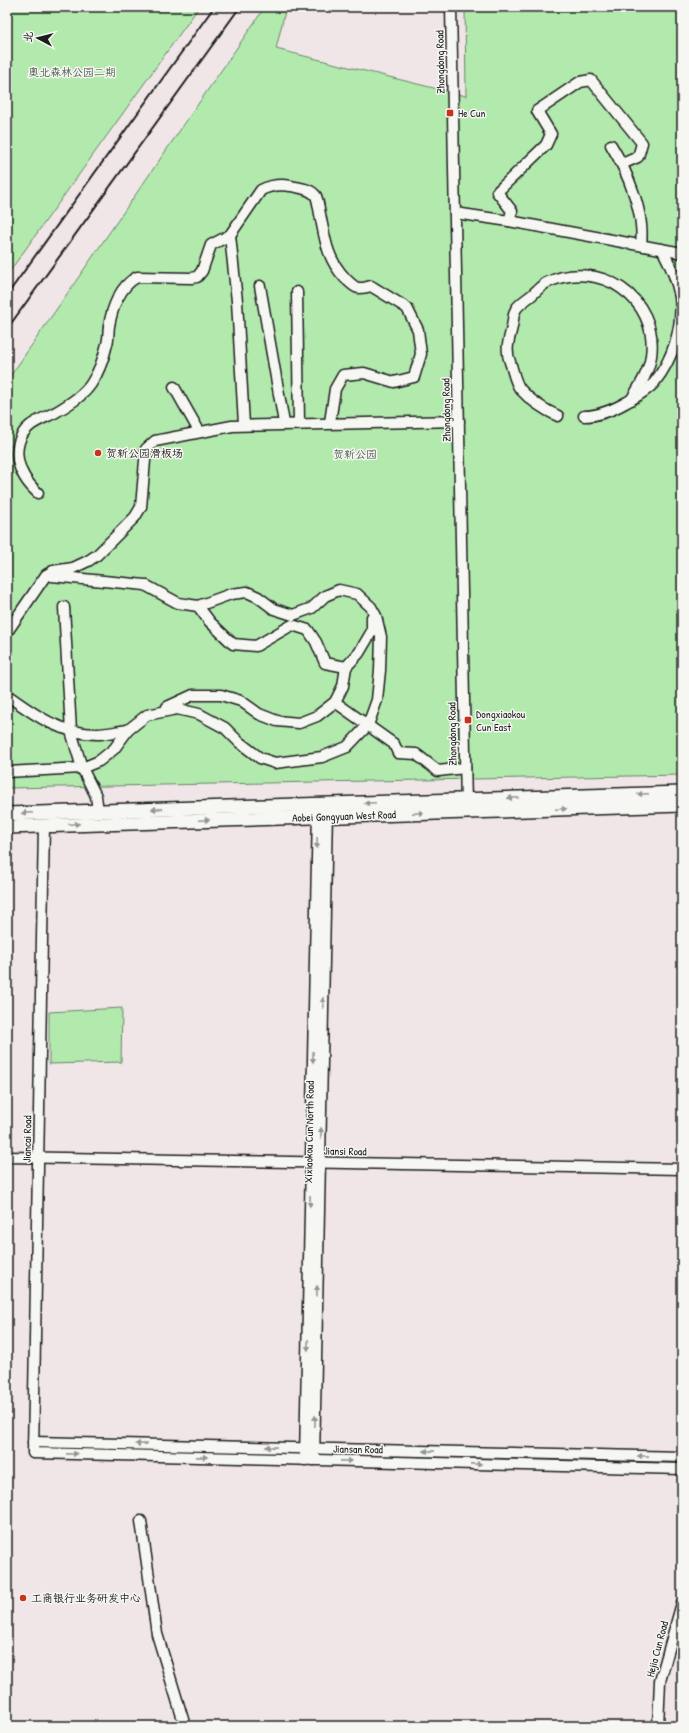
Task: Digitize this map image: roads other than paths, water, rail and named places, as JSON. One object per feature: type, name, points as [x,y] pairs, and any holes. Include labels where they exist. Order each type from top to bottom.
[{"type":"main road","name":"Aobei Gongyuan West Road","points":[[466,806],[682,793]]},
{"type":"main road","name":"Aobei Gongyuan West Road","points":[[7,814],[98,811],[322,810],[466,806],[682,805]]},
{"type":"main road","name":"Aobei Gongyuan West Road","points":[[7,827],[322,810]]},
{"type":"street","name":"Zhongdong Road","points":[[451,7],[466,806]]},
{"type":"street","points":[[510,221],[512,211],[497,192],[546,145],[551,134],[537,111],[580,82],[591,80],[642,143],[638,158],[622,164]]},
{"type":"street","points":[[611,145],[622,164],[635,201],[642,231],[641,244]]},
{"type":"street","points":[[38,493],[25,480],[20,469],[18,456],[19,442],[24,430],[33,422],[67,406],[91,384],[98,373],[108,343],[112,313],[123,290],[130,281],[136,277],[197,277],[202,271],[211,245],[230,235],[261,190],[277,185],[310,191],[316,197],[326,245],[330,258],[336,269],[359,290],[371,286],[407,308],[418,330],[421,354],[414,377],[394,382],[364,373],[343,375],[334,389],[330,422]]},
{"type":"street","points":[[455,213],[510,221],[682,252]]},
{"type":"street","points":[[230,235],[237,301],[244,425]]},
{"type":"street","points":[[584,416],[602,414],[631,400],[653,384],[672,353],[678,334],[681,314],[680,296],[674,274],[662,249]]},
{"type":"street","points":[[558,416],[545,410],[520,389],[506,353],[516,309],[545,284],[564,278],[588,276],[600,278],[616,284],[630,294],[639,305],[645,316],[650,331],[652,345],[651,355],[644,378],[631,400]]},
{"type":"street","points":[[260,286],[284,423]]},
{"type":"street","points":[[297,292],[299,423]]},
{"type":"street","points":[[174,387],[199,431]]},
{"type":"street","points":[[7,632],[46,575],[53,571],[72,568],[88,561],[97,555],[135,517],[141,507],[146,449],[155,441],[199,431],[244,425],[330,422],[459,421]]},
{"type":"street","points":[[46,575],[70,576],[145,585],[178,603],[198,606],[231,594],[247,592],[258,596],[274,609],[293,615],[312,608],[325,596],[339,590],[357,594],[371,607],[376,616],[381,637],[377,700],[368,725],[347,747],[322,757],[275,763],[260,758],[239,742],[225,728],[199,714],[177,709],[147,716]]},
{"type":"street","points":[[198,606],[210,622],[233,644],[256,646],[292,625],[308,630],[325,663],[346,668]]},
{"type":"street","points":[[64,607],[71,731],[82,768],[96,796],[98,811]]},
{"type":"street","points":[[7,772],[82,768],[98,762],[114,750],[128,730],[147,716],[193,695],[221,695],[242,701],[259,714],[277,721],[299,723],[317,716],[335,702],[343,686],[346,668],[359,653],[372,631],[371,607]]},
{"type":"street","points":[[7,695],[40,718],[71,731],[98,734],[128,730]]},
{"type":"street","points":[[335,702],[394,744],[398,753],[416,754],[438,771],[465,768]]},
{"type":"street","name":"Xixiaokou Cun North Road","points":[[310,1460],[322,810]]},
{"type":"street","name":"Jiancai Road","points":[[33,1453],[44,825]]},
{"type":"street","name":"Jiansi Road","points":[[7,1157],[682,1169]]},
{"type":"street","name":"Jiansan Road","points":[[33,1442],[682,1457]]},
{"type":"street","name":"Jiansan Road","points":[[33,1453],[682,1469]]},
{"type":"street","points":[[141,1521],[157,1634],[185,1726]]},
{"type":"street","name":"Hejia Cun Road","points":[[658,1726],[660,1681],[682,1603]]},
{"type":"railway","points":[[7,295],[214,7]]},
{"type":"railway","points":[[7,329],[240,7]]},
{"type":"place","name":"He Cun","points":[[450,113]]},
{"type":"place","name":"贺新公园滑板场","points":[[98,453]]},
{"type":"place","name":"Dongxiaokou Cun East","points":[[468,720]]},
{"type":"place","name":"工商银行业务研发中心","points":[[23,1598]]},
{"type":"park label","name":"奥北森林公园二期","points":[[72,72]]},
{"type":"park label","name":"贺新公园","points":[[355,454]]}]
